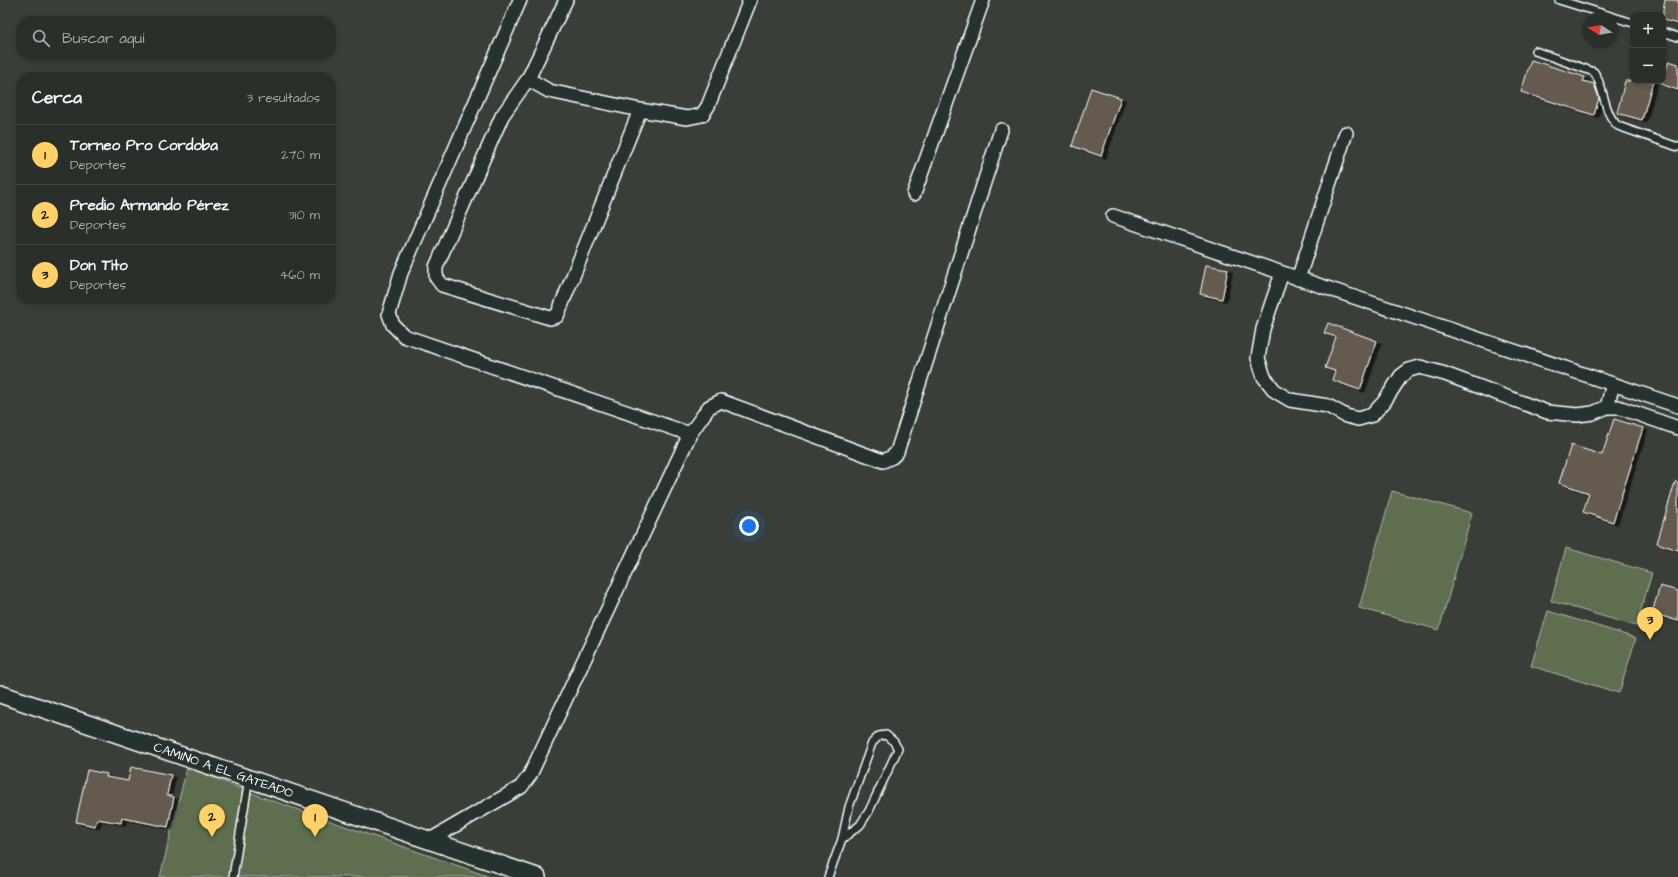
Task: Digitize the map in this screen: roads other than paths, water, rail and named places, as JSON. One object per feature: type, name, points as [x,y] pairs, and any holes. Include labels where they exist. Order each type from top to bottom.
[{"type":"street","points":[[520,0],[401,273],[390,314],[393,325],[404,336],[690,434]]},
{"type":"street","points":[[566,0],[528,79],[502,116],[436,267],[436,277],[442,285],[550,318],[557,316],[640,110]]},
{"type":"street","points":[[528,79],[549,91],[640,110],[687,118],[702,115],[708,106],[750,0]]},
{"type":"street","points":[[914,194],[983,0]]},
{"type":"street","points":[[430,840],[521,787],[530,775],[690,434],[710,408],[721,401],[883,461],[892,457],[897,452],[1001,130]]},
{"type":"street","points":[[1298,279],[1346,133]]},
{"type":"street","points":[[1113,216],[1678,406]]},
{"type":"street","points":[[1282,273],[1263,329],[1258,358],[1264,377],[1275,391],[1290,400],[1328,406],[1346,416],[1358,419],[1372,415],[1384,402],[1401,376],[1410,370],[1420,367],[1445,374],[1547,412],[1578,416],[1593,413],[1607,407],[1618,407],[1678,428]]},
{"type":"street","points":[[1607,407],[1613,384]]},
{"type":"street","name":"CAMINO A EL GATEADO","points":[[0,694],[430,840],[528,875]]},
{"type":"lane","points":[[1559,0],[1630,22]]},
{"type":"lane","points":[[1666,33],[1678,37]]},
{"type":"lane","points":[[1536,51],[1594,72],[1598,78],[1611,120],[1618,126],[1678,147]]},
{"type":"lane","points":[[828,877],[842,840],[849,807],[872,743],[880,736],[886,735],[894,742],[898,749],[869,811],[860,825],[842,840]]},
{"type":"lane","points":[[233,877],[249,778]]},
{"type":"place","name":"Don Tito","points":[[1650,640]]},
{"type":"place","name":"Predio Armando Pérez","points":[[212,837]]},
{"type":"place","name":"Torneo Pro Cordoba","points":[[315,837]]}]
